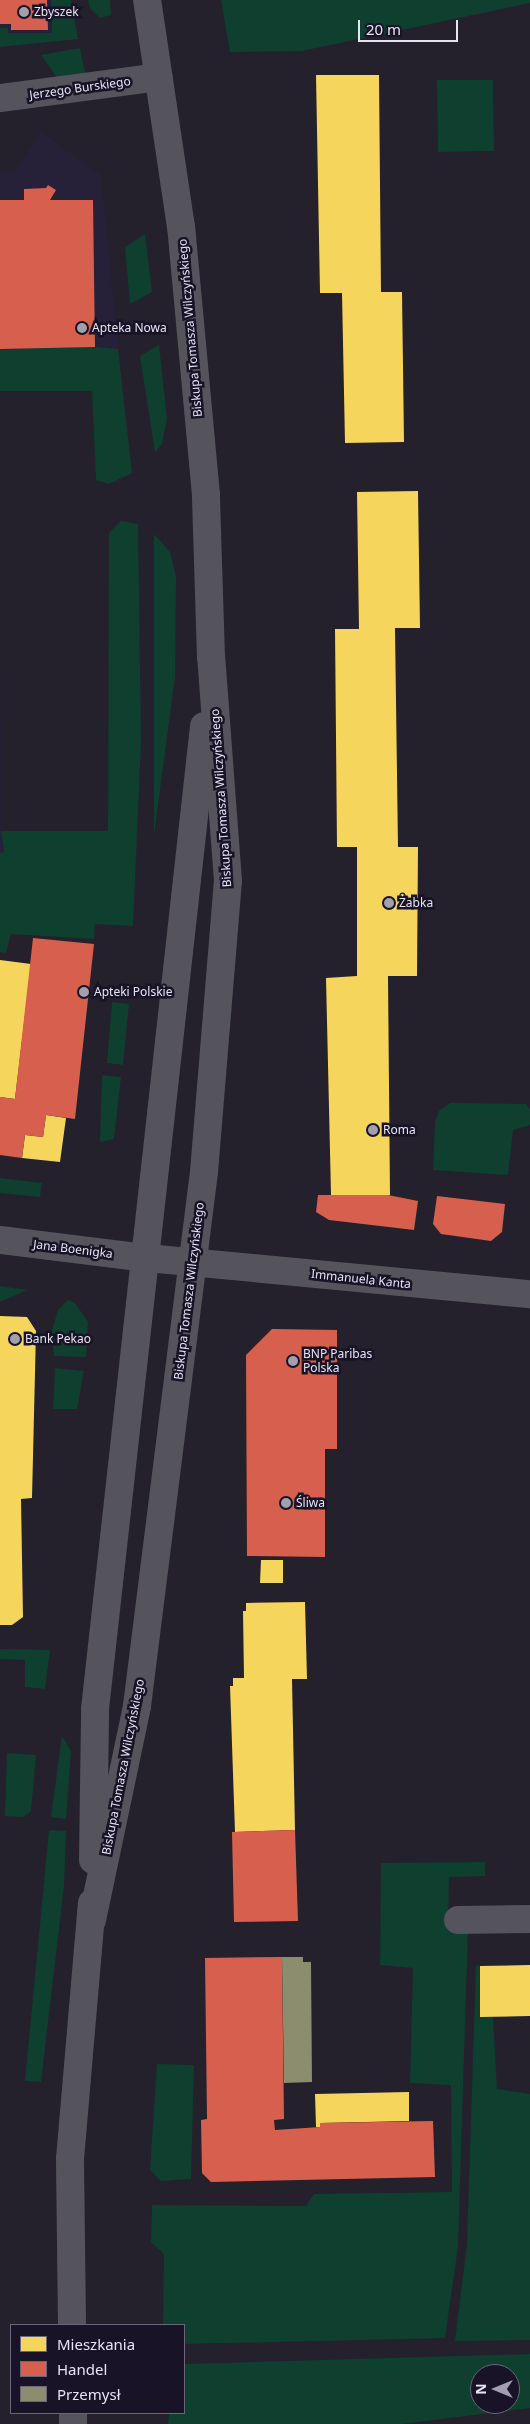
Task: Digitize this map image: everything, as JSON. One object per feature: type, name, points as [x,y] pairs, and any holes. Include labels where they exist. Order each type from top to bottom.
[{"type":"street","name":"Biskupa Tomasza Wilczyńskiego","points":[[92,1920],[137,1706],[204,1172],[228,881],[211,658],[206,495],[181,227],[147,0]]},
{"type":"street","name":"Jerzego Burskiego","points":[[0,98],[159,77]]},
{"type":"street","name":"Biskupa Tomasza Wilczyńskiego","points":[[72,2324],[70,2159],[92,1920],[95,1709],[147,1258],[211,658]]},
{"type":"street","name":"Jana Boenigka","points":[[0,1240],[192,1262]]},
{"type":"street","name":"Immanuela Kanta","points":[[192,1262],[530,1294]]},
{"type":"street","points":[[458,1920],[530,1920]]},
{"type":"shaded area","name":"Zbyszek","points":[[0,0],[51,0],[52,33],[8,33],[8,28],[0,28]]},
{"type":"shaded area","points":[[41,132],[101,175],[118,349],[0,349],[0,172],[15,171]]},
{"type":"shaded area","points":[[0,559],[1,831],[4,853],[0,853]]},
{"type":"green space","points":[[51,0],[71,0],[78,39],[0,47],[0,28],[8,28],[8,33],[52,33]]},
{"type":"green space","points":[[88,0],[110,0],[111,15],[100,18],[90,8]]},
{"type":"green space","points":[[221,0],[530,0],[530,3],[302,51],[230,52]]},
{"type":"green space","points":[[80,48],[85,73],[58,79],[41,55]]},
{"type":"green space","points":[[437,80],[493,80],[494,151],[438,152]]},
{"type":"green space","points":[[145,234],[152,292],[130,304],[125,247]]},
{"type":"green space","points":[[159,345],[167,419],[162,444],[155,452],[140,356]]},
{"type":"green space","points":[[95,347],[118,349],[132,473],[109,484],[96,480],[92,391],[0,391],[0,349]]},
{"type":"green space","points":[[121,521],[138,524],[141,741],[133,926],[95,924],[94,939],[11,934],[6,953],[0,952],[0,853],[4,852],[1,831],[108,831],[109,533]]},
{"type":"green space","points":[[154,534],[170,552],[176,577],[175,677],[154,835]]},
{"type":"green space","points":[[112,1002],[129,1004],[123,1065],[107,1063]]},
{"type":"green space","points":[[102,1075],[121,1077],[114,1139],[100,1142]]},
{"type":"green space","points":[[450,1103],[526,1104],[530,1109],[530,1125],[513,1130],[508,1175],[433,1170],[435,1122],[439,1111]]},
{"type":"green space","points":[[0,1178],[42,1183],[40,1197],[0,1193]]},
{"type":"green space","points":[[0,1286],[27,1290],[0,1302]]},
{"type":"green space","points":[[68,1300],[75,1303],[88,1322],[86,1357],[54,1356],[52,1330],[58,1310]]},
{"type":"green space","points":[[55,1368],[84,1371],[77,1409],[53,1409]]},
{"type":"green space","points":[[0,1649],[50,1650],[45,1689],[25,1687],[25,1660],[0,1659]]},
{"type":"green space","points":[[62,1735],[71,1752],[66,1819],[51,1817]]},
{"type":"green space","points":[[7,1753],[36,1755],[31,1811],[23,1817],[5,1816]]},
{"type":"green space","points":[[49,1830],[66,1831],[64,1886],[41,2082],[25,2081]]},
{"type":"green space","points":[[485,1862],[485,1876],[449,1877],[448,1929],[468,1929],[458,2247],[445,2338],[185,2344],[185,2324],[163,2324],[164,2254],[151,2242],[152,2205],[306,2206],[314,2194],[452,2192],[451,2085],[410,2083],[413,1968],[380,1965],[381,1863]]},
{"type":"green space","points":[[476,1965],[480,1966],[480,2016],[493,2017],[497,2089],[530,2094],[530,2340],[455,2341],[467,2244]]},
{"type":"green space","points":[[157,2064],[194,2065],[191,2179],[161,2181],[150,2170]]},
{"type":"green space","points":[[530,2354],[530,2408],[520,2409],[520,2364],[470,2364],[470,2414],[482,2414],[402,2424],[168,2424],[169,2414],[185,2414],[185,2364]]},
{"type":"building: Mieszkania","points":[[316,75],[379,75],[381,292],[402,292],[404,442],[345,443],[342,293],[320,293]]},
{"type":"building: Mieszkania","points":[[418,491],[420,628],[395,628],[398,847],[418,847],[417,976],[388,976],[390,1195],[331,1195],[326,978],[357,976],[357,847],[337,847],[335,629],[359,629],[357,492]]},
{"type":"building: Mieszkania","points":[[0,960],[31,964],[15,1099],[0,1097]]},
{"type":"building: Mieszkania","points":[[46,1115],[66,1118],[60,1162],[22,1158],[25,1135],[43,1137]]},
{"type":"building: Mieszkania","points":[[0,1316],[27,1317],[36,1331],[32,1498],[21,1499],[23,1617],[12,1625],[0,1625]]},
{"type":"building: Mieszkania","points":[[261,1560],[283,1560],[283,1583],[260,1583]]},
{"type":"building: Mieszkania","points":[[305,1602],[307,1679],[292,1679],[295,1830],[235,1832],[230,1686],[233,1686],[233,1678],[244,1678],[243,1611],[246,1611],[246,1603]]},
{"type":"building: Mieszkania","points":[[530,1965],[530,2016],[480,2017],[480,1966]]},
{"type":"building: Mieszkania","points":[[409,2092],[409,2121],[320,2123],[320,2127],[316,2127],[315,2094]]},
{"type":"building: Handel","name":"Zbyszek","points":[[0,0],[47,0],[48,30],[11,30],[11,24],[0,24]]},
{"type":"building: Handel","points":[[48,185],[56,190],[50,200],[93,200],[95,347],[0,349],[0,200],[24,200],[24,189],[46,188]]},
{"type":"building: Handel","points":[[33,938],[94,944],[75,1119],[46,1115],[43,1137],[25,1135],[22,1158],[0,1155],[0,1097],[15,1099]]},
{"type":"building: Handel","points":[[318,1195],[388,1195],[418,1201],[414,1230],[329,1220],[316,1212]]},
{"type":"building: Handel","points":[[437,1196],[505,1204],[502,1232],[491,1241],[441,1234],[433,1224]]},
{"type":"building: Handel","points":[[272,1329],[337,1330],[337,1449],[325,1449],[325,1557],[247,1556],[246,1355]]},
{"type":"building: Handel","points":[[295,1830],[298,1921],[234,1922],[232,1832]]},
{"type":"building: Handel","points":[[282,1957],[284,2119],[274,2120],[275,2130],[320,2127],[320,2123],[433,2121],[435,2177],[211,2182],[202,2173],[201,2120],[207,2119],[205,1958]]},
{"type":"building: Przemysł","points":[[282,1957],[303,1957],[303,1962],[311,1962],[312,2082],[284,2083]]},
{"type":"place","name":"Zbyszek","points":[[24,12]]},
{"type":"place","name":"Apteka Nowa","points":[[82,328]]},
{"type":"place","name":"Żabka","points":[[389,903]]},
{"type":"place","name":"Apteki Polskie","points":[[84,992]]},
{"type":"place","name":"Roma","points":[[373,1130]]},
{"type":"place","name":"Bank Pekao","points":[[15,1339]]},
{"type":"place","name":"BNP Paribas Polska","points":[[293,1361]]},
{"type":"place","name":"Śliwa","points":[[286,1503]]}]
